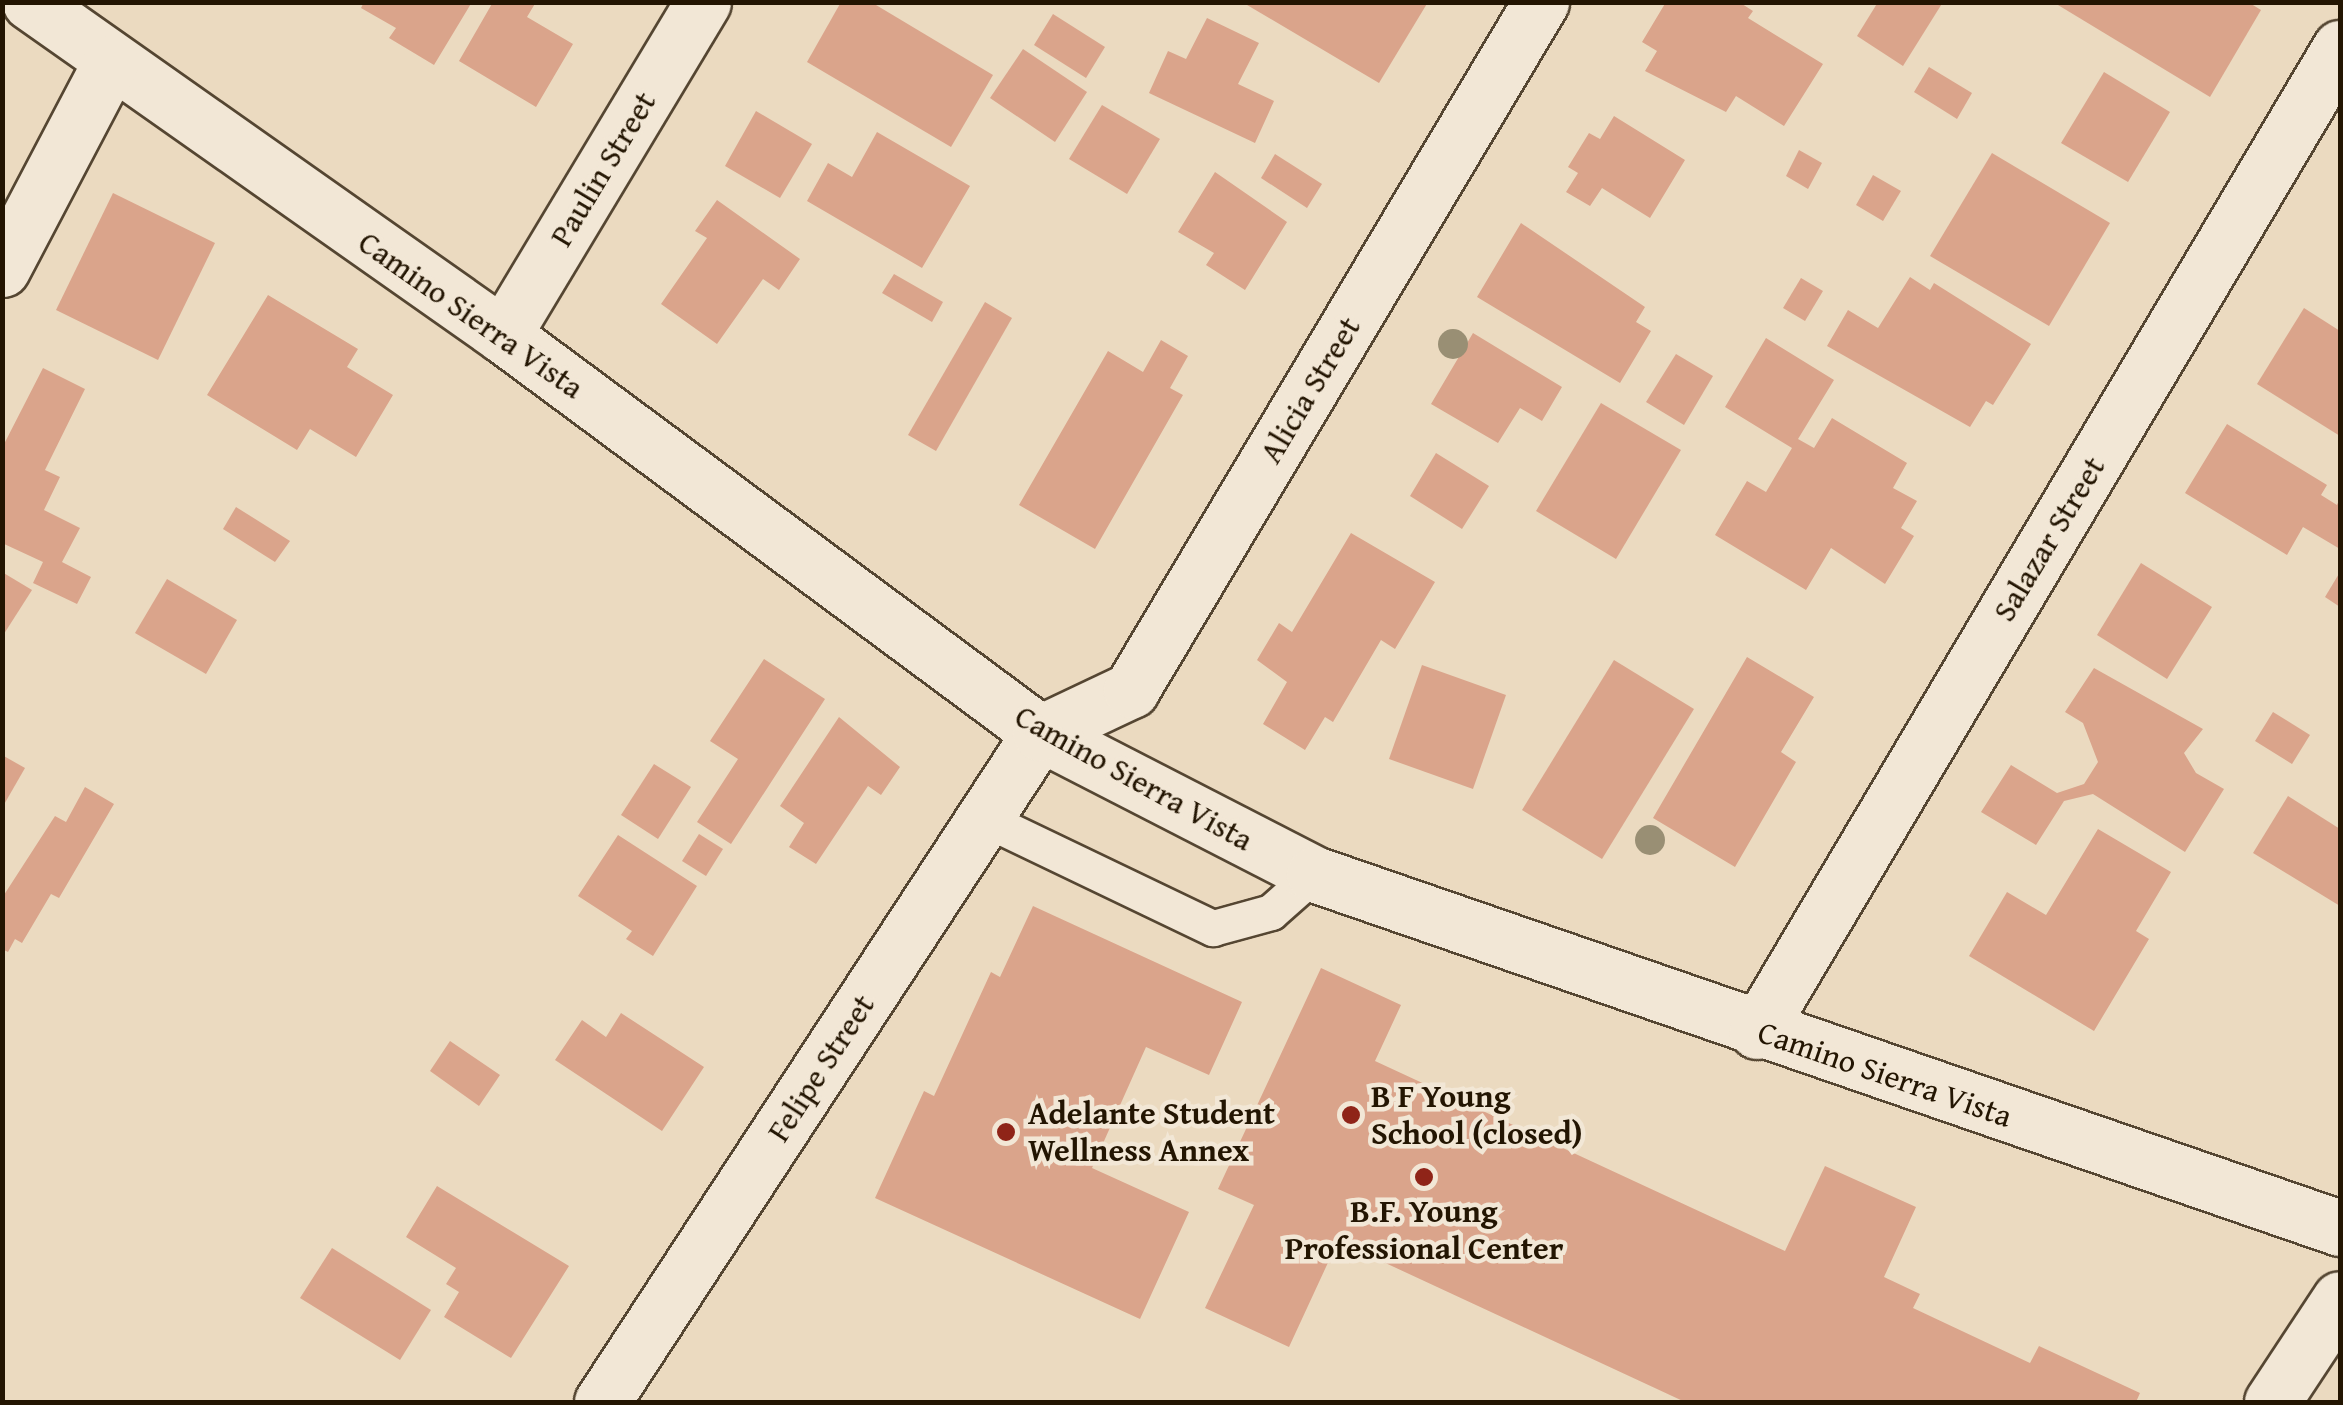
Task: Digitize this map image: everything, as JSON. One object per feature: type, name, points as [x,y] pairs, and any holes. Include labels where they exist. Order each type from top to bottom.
[{"type":"street","name":"Camino Sierra Vista","points":[[30,2],[110,63],[502,334],[1040,733],[1314,874],[1757,1031],[2340,1228]]},
{"type":"street","name":"Paulin Street","points":[[502,334],[703,2]]},
{"type":"street","name":"Alicia Street","points":[[1040,733],[1131,690],[1541,2]]},
{"type":"street","name":"Salazar Street","points":[[1757,1031],[2340,48]]},
{"type":"street","points":[[2,269],[110,63]]},
{"type":"street","name":"Felipe Street","points":[[602,1402],[1040,733]]},
{"type":"street","points":[[2272,1402],[2340,1299]]},
{"type":"lane","points":[[983,818],[1213,928],[1271,912],[1314,874]]},
{"type":"building","points":[[364,2],[472,2],[434,65],[389,38],[396,28],[361,8]]},
{"type":"building","points":[[493,2],[536,2],[527,17],[573,44],[536,107],[459,61]]},
{"type":"building","points":[[841,2],[871,2],[993,75],[951,147],[807,62]]},
{"type":"building","points":[[1242,2],[1428,2],[1379,83]]},
{"type":"building","points":[[1666,2],[1739,2],[1753,11],[1748,18],[1823,64],[1784,126],[1736,96],[1726,112],[1645,71],[1657,51],[1642,42]]},
{"type":"building","points":[[1878,2],[1943,2],[1903,66],[1857,36]]},
{"type":"building","points":[[2053,2],[2248,2],[2261,10],[2210,97]]},
{"type":"building","points":[[1053,14],[1105,47],[1086,78],[1034,45]]},
{"type":"building","points":[[1207,18],[1259,43],[1238,84],[1274,101],[1255,143],[1149,93],[1168,51],[1186,59]]},
{"type":"building","points":[[1023,49],[1087,92],[1055,142],[990,98]]},
{"type":"building","points":[[1929,67],[1972,93],[1957,119],[1914,92]]},
{"type":"building","points":[[2104,72],[2170,112],[2128,182],[2061,143]]},
{"type":"building","points":[[1102,105],[1160,139],[1127,194],[1069,159]]},
{"type":"building","points":[[756,111],[812,144],[780,198],[725,166]]},
{"type":"building","points":[[1614,116],[1685,160],[1650,218],[1602,188],[1590,206],[1566,192],[1578,173],[1568,167],[1589,133],[1600,139]]},
{"type":"building","points":[[877,132],[970,186],[922,268],[807,201],[828,163],[852,177]]},
{"type":"building","points":[[1799,150],[1822,163],[1808,189],[1786,176]]},
{"type":"building","points":[[1992,153],[2110,223],[2049,326],[1930,256]]},
{"type":"building","points":[[1275,154],[1322,184],[1307,208],[1261,178]]},
{"type":"building","points":[[1215,172],[1287,222],[1245,290],[1206,265],[1214,253],[1178,232]]},
{"type":"building","points":[[1873,175],[1901,191],[1883,221],[1856,205]]},
{"type":"building","points":[[113,193],[215,243],[158,360],[56,310]]},
{"type":"building","points":[[717,200],[800,259],[779,290],[763,279],[717,344],[661,304],[707,238],[695,231]]},
{"type":"building","points":[[1521,223],[1645,307],[1636,322],[1651,331],[1620,383],[1477,297]]},
{"type":"building","points":[[894,274],[943,302],[932,322],[882,293]]},
{"type":"building","points":[[1910,277],[1930,290],[1934,283],[2031,344],[1993,405],[1986,401],[1970,427],[1827,346],[1848,310],[1878,328]]},
{"type":"building","points":[[1801,278],[1823,291],[1805,321],[1783,308]]},
{"type":"building","points":[[268,295],[358,349],[347,367],[393,395],[356,457],[310,429],[297,450],[207,395]]},
{"type":"building","points":[[985,302],[1012,318],[936,451],[908,435]]},
{"type":"building","points":[[2304,308],[2340,331],[2340,436],[2257,384]]},
{"type":"building","points":[[1473,333],[1562,387],[1542,421],[1520,408],[1498,443],[1431,404]]},
{"type":"building","points":[[1766,338],[1834,380],[1798,439],[1814,448],[1832,418],[1907,463],[1893,488],[1917,501],[1901,528],[1914,536],[1885,584],[1831,548],[1806,590],[1715,535],[1747,481],[1766,492],[1792,448],[1725,407]]},
{"type":"building","points":[[1161,340],[1188,356],[1170,388],[1183,395],[1095,549],[1019,505],[1108,351],[1143,372]]},
{"type":"building","points":[[1676,354],[1713,376],[1684,425],[1646,402]]},
{"type":"building","points":[[43,368],[85,389],[45,470],[60,477],[44,510],[80,528],[62,562],[91,577],[77,604],[33,583],[43,562],[2,543],[2,448]]},
{"type":"building","points":[[1601,403],[1681,450],[1616,559],[1536,511]]},
{"type":"building","points":[[2227,424],[2327,485],[2321,495],[2337,505],[2340,498],[2340,549],[2303,527],[2287,555],[2185,493]]},
{"type":"building","points":[[1436,453],[1489,486],[1462,529],[1410,496]]},
{"type":"building","points":[[236,507],[290,541],[275,562],[223,529]]},
{"type":"building","points":[[1351,533],[1435,582],[1395,649],[1381,640],[1333,722],[1325,717],[1305,750],[1263,724],[1287,682],[1257,660],[1279,623],[1292,632]]},
{"type":"building","points":[[2141,563],[2212,607],[2167,679],[2097,635]]},
{"type":"building","points":[[2,572],[32,590],[2,637]]},
{"type":"building","points":[[2340,572],[2340,607],[2325,597]]},
{"type":"building","points":[[167,579],[237,620],[206,674],[135,633]]},
{"type":"building","points":[[1747,657],[1814,697],[1781,752],[1796,762],[1735,867],[1653,818]]},
{"type":"building","points":[[764,659],[825,699],[731,844],[697,822],[738,759],[710,741]]},
{"type":"building","points":[[1614,660],[1694,709],[1602,859],[1522,810]]},
{"type":"building","points":[[1422,665],[1506,695],[1473,789],[1389,759]]},
{"type":"building","points":[[2094,668],[2203,729],[2184,753],[2196,773],[2224,789],[2185,852],[2093,794],[2064,801],[2036,845],[1981,812],[2011,765],[2057,793],[2084,784],[2098,762],[2083,723],[2065,712]]},
{"type":"building","points":[[2273,712],[2310,735],[2292,764],[2255,741]]},
{"type":"building","points":[[839,717],[900,767],[881,795],[868,786],[816,864],[789,847],[804,823],[780,806]]},
{"type":"building","points":[[2,755],[25,768],[2,808]]},
{"type":"building","points":[[654,764],[691,787],[658,839],[621,815]]},
{"type":"building","points":[[85,787],[114,804],[59,898],[51,894],[22,943],[15,939],[8,952],[2,949],[2,898],[55,816],[66,822]]},
{"type":"building","points":[[2288,796],[2340,829],[2340,906],[2253,853]]},
{"type":"building","points":[[2098,829],[2171,872],[2136,931],[2149,939],[2094,1031],[1969,956],[2007,892],[2046,915]]},
{"type":"building","points":[[699,834],[723,849],[706,876],[682,861]]},
{"type":"building","points":[[618,835],[697,886],[653,956],[626,939],[632,931],[578,896]]},
{"type":"building","name":"Adelante Student Wellness Annex","points":[[1033,906],[1242,1002],[1209,1075],[1146,1047],[1092,1168],[1189,1212],[1140,1319],[875,1198],[924,1091],[934,1096],[991,972],[1000,977]]},
{"type":"building","name":"B.F. Young Professional Center","points":[[1321,968],[1401,1005],[1375,1061],[1785,1251],[1825,1166],[1916,1207],[1884,1277],[1920,1294],[1913,1308],[2030,1363],[2039,1346],[2140,1393],[2136,1402],[1685,1402],[1338,1241],[1289,1347],[1205,1308],[1254,1205],[1218,1189]]},
{"type":"building","points":[[621,1013],[704,1067],[662,1131],[555,1060],[582,1020],[606,1037]]},
{"type":"building","points":[[450,1041],[500,1075],[479,1106],[430,1071]]},
{"type":"building","points":[[437,1186],[569,1266],[511,1358],[444,1317],[459,1292],[446,1284],[456,1268],[406,1237]]},
{"type":"building","points":[[332,1248],[431,1310],[400,1360],[300,1298]]},
{"type":"place","name":"B F Young School (closed)","points":[[1351,1115]]},
{"type":"place","name":"Adelante Student Wellness Annex","points":[[1006,1132]]},
{"type":"place","name":"B.F. Young Professional Center","points":[[1424,1177]]}]
